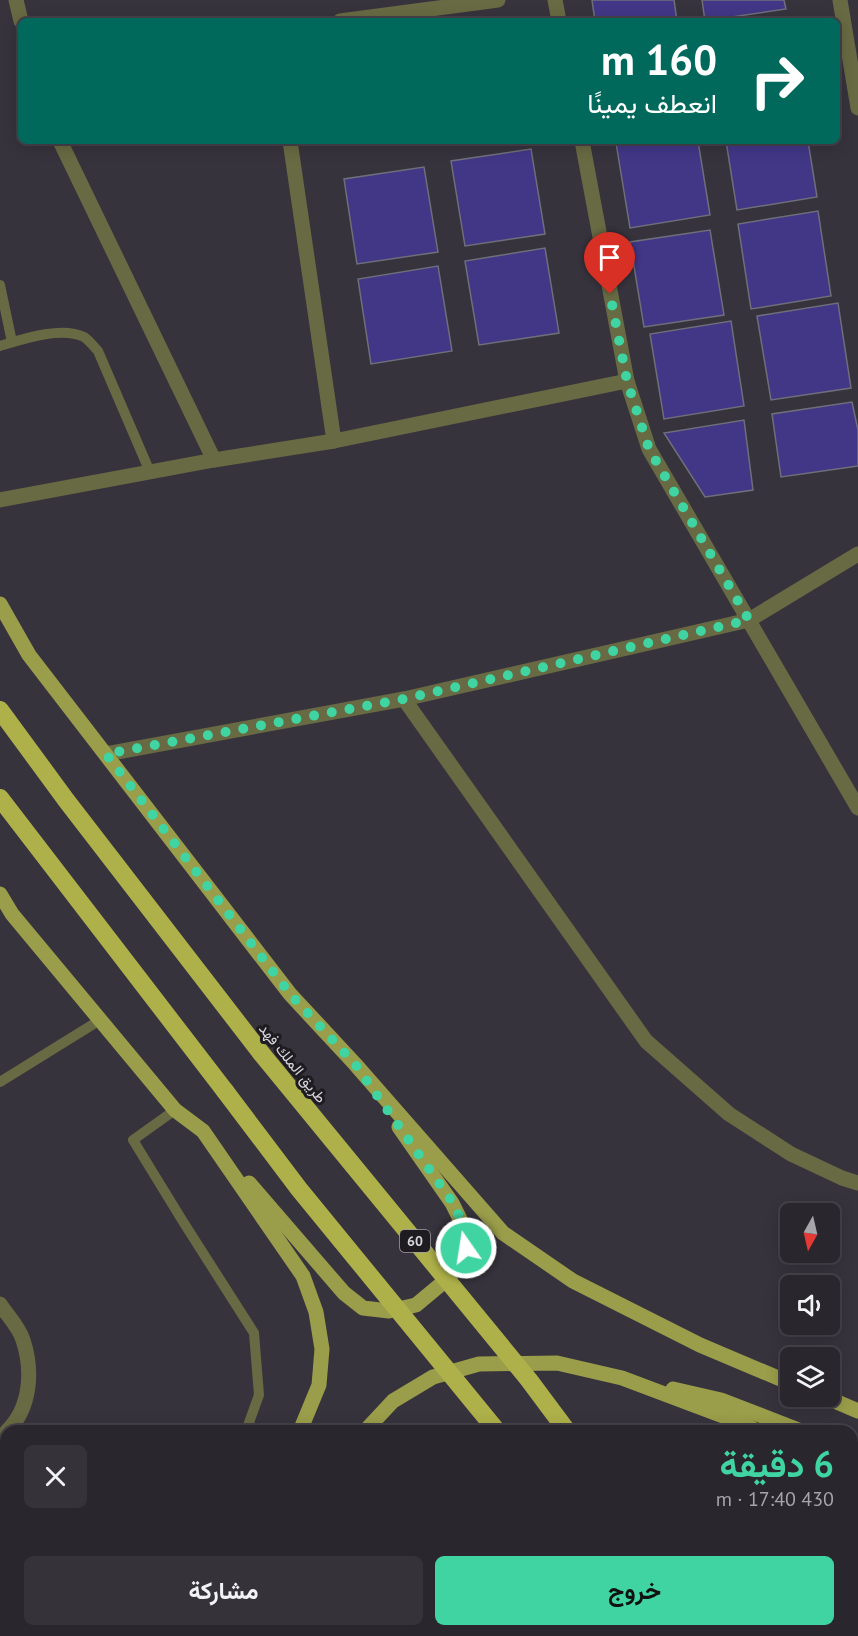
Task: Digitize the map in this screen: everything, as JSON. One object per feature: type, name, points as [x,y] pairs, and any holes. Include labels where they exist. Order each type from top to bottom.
[{"type":"highway","name":"طريق الملك فهد","points":[[0,710],[66,800],[261,1053],[529,1380],[563,1425]]},
{"type":"highway","points":[[0,798],[225,1090],[299,1190],[492,1425]]},
{"type":"main road","points":[[0,604],[29,655],[290,994],[355,1064],[503,1233],[573,1281],[700,1345],[780,1379]]},
{"type":"main road","points":[[0,894],[12,914],[175,1110],[203,1131],[344,1293],[363,1308],[389,1311],[416,1305],[440,1285],[465,1260],[468,1236],[453,1203],[355,1064]]},
{"type":"main road","points":[[203,1131],[303,1276],[316,1312],[322,1349],[319,1385],[302,1425]]},
{"type":"main road","points":[[371,1425],[393,1401],[433,1377],[479,1364],[557,1363],[721,1400],[786,1425]]},
{"type":"main road","points":[[622,1378],[747,1425]]},
{"type":"main road","points":[[840,1403],[858,1411]]},
{"type":"street","points":[[16,0],[20,18]]},
{"type":"street","points":[[363,18],[498,0]]},
{"type":"street","points":[[555,0],[558,18]]},
{"type":"street","points":[[840,0],[858,108]]},
{"type":"street","points":[[61,144],[214,460]]},
{"type":"street","points":[[290,144],[334,441]]},
{"type":"street","points":[[583,144],[627,381],[649,449],[858,808]]},
{"type":"street","points":[[0,500],[214,460],[334,441],[627,381]]},
{"type":"street","points":[[106,754],[404,699],[749,620],[858,554]]},
{"type":"street","points":[[404,699],[646,1041],[729,1114],[791,1154],[858,1183]]},
{"type":"street","points":[[0,1304],[23,1338],[28,1367],[28,1393],[14,1425]]},
{"type":"lane","points":[[0,285],[12,342]]},
{"type":"lane","points":[[0,346],[31,336],[64,332],[85,337],[98,351],[150,472]]},
{"type":"lane","points":[[0,1082],[100,1020]]},
{"type":"lane","points":[[175,1110],[133,1140],[254,1333],[260,1395],[248,1425]]},
{"type":"building","points":[[592,0],[674,0],[677,18],[595,18]]},
{"type":"building","points":[[702,0],[784,0],[786,9],[725,18],[705,18]]},
{"type":"building","points":[[616,144],[698,144],[710,215],[630,228]]},
{"type":"building","points":[[726,144],[808,144],[817,197],[737,210]]},
{"type":"building","points":[[531,149],[545,234],[465,246],[451,161]]},
{"type":"building","points":[[424,167],[438,252],[357,264],[344,179]]},
{"type":"building","points":[[818,211],[831,296],[751,309],[738,224]]},
{"type":"building","points":[[710,230],[724,315],[644,327],[630,242]]},
{"type":"building","points":[[545,248],[559,333],[479,345],[465,261]]},
{"type":"building","points":[[438,266],[452,351],[371,364],[358,279]]},
{"type":"building","points":[[838,303],[851,388],[771,400],[757,316]]},
{"type":"building","points":[[731,321],[744,406],[664,419],[650,334]]},
{"type":"building","points":[[852,402],[858,430],[858,466],[781,477],[772,414]]},
{"type":"building","points":[[744,420],[753,490],[705,497],[664,433]]},
{"type":"route","points":[[466,1248],[468,1236],[453,1203],[355,1064],[290,994],[106,754],[404,699],[749,620],[649,449],[627,381],[610,294]]}]
